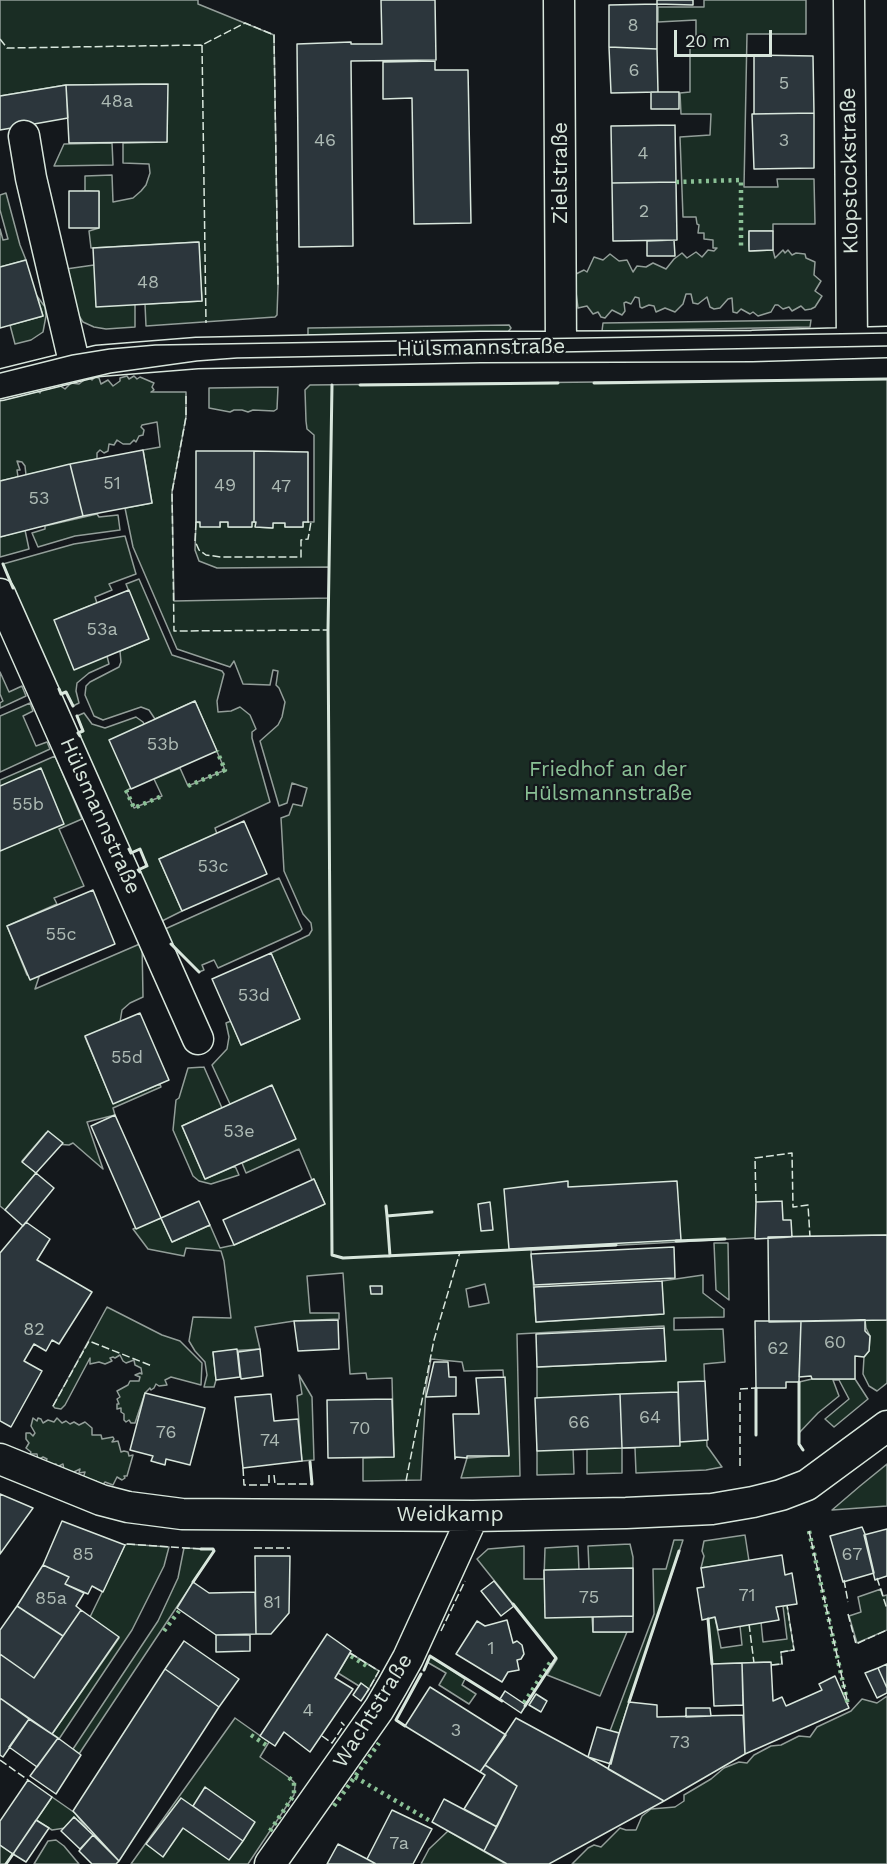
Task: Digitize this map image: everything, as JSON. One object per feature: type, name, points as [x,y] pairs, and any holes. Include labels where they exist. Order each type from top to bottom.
[{"type":"street","name":"Zielstraße","points":[[559,0],[561,346]]},
{"type":"street","name":"Klopstockstraße","points":[[849,0],[852,343]]},
{"type":"street","points":[[24,136],[31,178],[75,366]]},
{"type":"street","name":"Hülsmannstraße","points":[[0,385],[75,366],[125,358],[197,353],[887,342]]},
{"type":"street","name":"Hülsmannstraße","points":[[0,594],[198,1039]]},
{"type":"street","name":"Weidkamp","points":[[0,1459],[100,1500],[128,1507],[182,1514],[473,1516],[660,1512],[712,1509],[781,1495],[807,1485],[887,1426]]},
{"type":"street","name":"Wachtstraße","points":[[270,1864],[379,1709],[408,1658],[473,1516]]},
{"type":"green space","points":[[0,0],[198,0],[198,4],[274,35],[278,286],[275,317],[146,326],[145,304],[202,301],[198,242],[91,248],[89,231],[99,228],[99,192],[85,191],[85,176],[112,175],[113,202],[133,198],[141,191],[150,173],[149,164],[123,163],[123,143],[167,142],[167,84],[66,85],[0,96]]},
{"type":"green space","points":[[704,0],[806,0],[806,34],[747,34],[744,187],[778,187],[777,179],[814,179],[815,224],[773,224],[773,231],[749,231],[749,245],[750,251],[773,250],[775,258],[783,250],[785,253],[788,250],[792,255],[805,254],[806,258],[815,262],[814,275],[821,281],[815,291],[822,296],[811,309],[805,310],[801,306],[792,311],[789,307],[783,309],[775,305],[771,312],[758,316],[741,309],[737,313],[733,312],[732,298],[720,308],[714,309],[710,307],[707,297],[698,304],[693,303],[691,294],[686,294],[683,304],[675,312],[665,308],[656,312],[654,306],[640,307],[639,298],[635,297],[631,304],[624,303],[625,311],[622,315],[612,310],[605,318],[601,317],[598,312],[593,314],[587,306],[578,308],[576,292],[572,289],[576,274],[584,270],[587,272],[594,257],[603,260],[610,254],[619,261],[627,260],[633,272],[637,266],[646,267],[653,263],[666,269],[682,253],[687,258],[696,252],[702,257],[708,250],[714,251],[717,248],[713,248],[713,240],[704,239],[704,233],[698,233],[699,225],[696,217],[683,217],[680,137],[710,135],[711,114],[681,114],[680,93],[690,92],[690,44],[696,44],[696,20],[658,22],[658,7],[704,7]]},
{"type":"green space","points":[[112,143],[113,165],[54,166],[64,144]]},
{"type":"green space","points":[[6,193],[26,260],[0,267],[0,229],[3,240],[8,239],[0,210],[0,195]]},
{"type":"green space","points":[[94,265],[135,304],[135,327],[106,329],[94,327],[83,322],[79,316],[66,269]]},
{"type":"green space","points":[[37,296],[45,307],[43,332],[31,340],[15,344],[10,325],[43,316]]},
{"type":"green space","points":[[811,320],[810,327],[602,331],[603,323]]},
{"type":"green space","points":[[509,325],[511,328],[508,332],[308,335],[308,328]]},
{"type":"green space","name":"Friedhof an der Hülsmannstraße","points":[[127,376],[129,379],[134,376],[137,379],[140,377],[154,383],[152,387],[154,390],[151,392],[186,392],[186,417],[172,492],[174,601],[329,598],[329,567],[217,568],[199,561],[195,550],[196,522],[220,527],[220,522],[228,522],[229,527],[251,527],[252,522],[256,522],[256,527],[272,528],[273,523],[285,523],[285,527],[303,527],[303,522],[314,522],[314,435],[307,429],[305,390],[310,385],[887,379],[887,1235],[768,1237],[531,1250],[536,1322],[663,1314],[662,1281],[703,1275],[703,1293],[724,1309],[724,1317],[674,1318],[674,1330],[723,1329],[725,1362],[704,1364],[707,1446],[722,1467],[706,1470],[636,1473],[635,1448],[622,1448],[622,1473],[587,1474],[587,1447],[573,1448],[574,1474],[537,1475],[537,1367],[665,1361],[664,1326],[517,1334],[520,1476],[461,1478],[467,1458],[509,1455],[503,1370],[464,1371],[462,1362],[431,1359],[426,1387],[421,1480],[363,1481],[363,1458],[394,1457],[392,1378],[367,1379],[366,1373],[350,1374],[343,1273],[307,1276],[310,1313],[339,1313],[339,1319],[294,1321],[255,1327],[260,1349],[213,1352],[216,1380],[214,1387],[204,1387],[207,1375],[205,1362],[189,1341],[193,1317],[231,1318],[221,1251],[186,1248],[184,1256],[148,1249],[133,1229],[161,1218],[172,1242],[210,1225],[220,1248],[234,1245],[325,1204],[299,1149],[246,1173],[242,1163],[295,1139],[230,1104],[212,1065],[227,1049],[229,1037],[226,1023],[231,1021],[241,1045],[299,1019],[271,953],[309,935],[312,930],[311,923],[303,914],[284,871],[281,818],[289,815],[293,804],[302,806],[307,788],[292,783],[287,803],[279,806],[260,741],[278,725],[282,717],[285,702],[276,685],[278,671],[273,670],[270,685],[243,684],[234,661],[230,667],[177,649],[133,547],[125,508],[152,503],[143,450],[160,447],[157,422],[142,425],[143,435],[139,436],[136,442],[134,440],[130,444],[123,444],[117,440],[114,445],[109,444],[108,451],[104,453],[100,450],[97,453],[97,459],[26,475],[25,466],[22,462],[17,461],[20,470],[17,470],[18,477],[0,481],[0,397],[28,394],[37,390],[40,393],[43,387],[49,389],[56,383],[65,389],[71,383],[79,384],[88,377],[92,380],[95,377],[99,378],[101,384],[108,380],[113,386],[120,381],[120,378]],"holes":[[[485,1284],[489,1303],[469,1307],[466,1289]]]},
{"type":"green space","points":[[278,387],[277,409],[274,411],[234,410],[230,412],[209,408],[209,388]]},
{"type":"green space","points":[[97,514],[99,517],[118,515],[120,530],[75,536],[38,547],[32,533],[45,529],[45,526]]},
{"type":"green space","points":[[25,530],[29,549],[0,557],[0,537]]},
{"type":"green space","points":[[125,536],[136,574],[109,584],[112,590],[95,597],[97,603],[55,620],[107,656],[109,664],[89,673],[77,683],[79,703],[73,706],[66,692],[61,694],[3,564],[74,544]]},
{"type":"green space","points":[[139,579],[172,655],[222,671],[224,674],[217,701],[218,712],[231,711],[240,707],[250,715],[256,729],[252,732],[252,738],[270,802],[215,828],[217,834],[159,859],[182,911],[162,921],[138,870],[147,865],[140,849],[131,853],[78,733],[83,730],[77,716],[84,713],[92,724],[105,728],[136,717],[143,722],[131,788],[126,791],[134,808],[162,796],[154,779],[180,768],[188,786],[225,770],[195,701],[155,719],[149,710],[141,707],[103,720],[94,716],[85,695],[86,686],[119,667],[120,651],[148,639],[126,584]]},
{"type":"green space","points":[[0,672],[9,692],[22,686],[26,696],[0,708],[0,703],[3,701],[0,694]]},
{"type":"green space","points":[[30,703],[33,711],[23,716],[36,746],[47,742],[50,749],[0,772],[0,716]]},
{"type":"green space","points":[[55,756],[82,819],[59,829],[84,886],[54,898],[57,904],[7,926],[27,975],[39,977],[35,989],[142,943],[143,997],[122,1010],[120,1022],[85,1037],[113,1103],[160,1084],[161,1087],[113,1108],[115,1115],[87,1122],[103,1169],[73,1143],[53,1144],[46,1133],[22,1161],[36,1173],[5,1210],[0,1206],[0,780]]},
{"type":"green space","points":[[279,878],[302,929],[300,931],[218,968],[214,960],[202,965],[204,970],[199,972],[172,944],[165,929]]},
{"type":"green space","points":[[204,1067],[222,1108],[182,1126],[205,1179],[235,1166],[239,1175],[211,1184],[199,1181],[193,1176],[173,1130],[176,1100],[179,1098],[188,1068]]},
{"type":"green space","points":[[714,1243],[728,1243],[729,1300],[716,1290]]},
{"type":"green space","points":[[107,1307],[162,1335],[180,1341],[202,1363],[201,1385],[171,1377],[165,1380],[167,1385],[156,1384],[154,1388],[151,1390],[150,1388],[145,1393],[135,1423],[129,1420],[126,1422],[121,1408],[117,1409],[117,1404],[119,1404],[117,1399],[120,1397],[117,1391],[128,1385],[130,1381],[139,1381],[140,1377],[135,1375],[142,1374],[141,1368],[135,1365],[134,1360],[126,1363],[120,1355],[110,1358],[112,1361],[105,1364],[99,1362],[90,1364],[90,1358],[65,1405],[61,1409],[55,1408],[53,1406]]},
{"type":"green space","points":[[865,1320],[887,1320],[887,1383],[877,1391],[869,1386],[863,1374],[864,1357],[869,1351],[870,1336]]},
{"type":"green space","points":[[299,1375],[312,1397],[314,1460],[302,1461],[297,1396],[302,1394]]},
{"type":"green space","points":[[812,1379],[855,1379],[868,1399],[834,1427],[825,1419],[849,1399],[839,1380],[833,1380],[839,1396],[799,1433],[799,1382]]},
{"type":"green space","points":[[33,1418],[37,1421],[38,1418],[41,1419],[43,1423],[48,1420],[54,1422],[57,1418],[62,1423],[66,1421],[79,1425],[85,1422],[92,1428],[92,1435],[101,1435],[102,1439],[113,1437],[112,1442],[118,1441],[121,1452],[128,1452],[129,1456],[133,1455],[127,1476],[124,1476],[122,1480],[117,1477],[113,1485],[105,1482],[102,1486],[96,1481],[94,1484],[88,1478],[83,1478],[85,1472],[79,1473],[80,1469],[70,1474],[64,1470],[63,1464],[57,1467],[56,1464],[52,1466],[45,1463],[47,1459],[43,1457],[38,1460],[37,1454],[30,1454],[31,1452],[26,1448],[29,1443],[26,1433],[33,1436],[35,1433],[31,1426]]},
{"type":"green space","points":[[887,1464],[887,1506],[832,1510],[860,1486]]},
{"type":"green space","points":[[745,1535],[749,1561],[701,1568],[704,1541]]},
{"type":"green space","points":[[674,1540],[683,1540],[619,1733],[610,1731],[654,1614],[653,1569],[666,1569]]},
{"type":"green space","points":[[127,1544],[169,1547],[164,1566],[132,1630],[59,1739],[52,1734],[119,1638],[90,1617]]},
{"type":"green space","points":[[630,1544],[633,1557],[633,1616],[592,1617],[593,1632],[627,1632],[600,1696],[547,1675],[557,1659],[477,1559],[488,1549],[524,1546],[524,1579],[544,1579],[545,1548],[578,1546],[579,1571],[589,1569],[588,1546]]},
{"type":"green space","points":[[184,1548],[213,1549],[214,1551],[79,1754],[73,1749],[158,1621],[178,1578]]},
{"type":"green space","points":[[881,1589],[883,1596],[887,1595],[887,1630],[857,1643],[849,1616],[861,1612],[858,1597]]},
{"type":"green space","points":[[787,1605],[794,1650],[781,1652],[782,1664],[771,1665],[770,1662],[712,1664],[708,1619],[715,1617],[721,1648],[742,1645],[740,1626],[761,1622],[763,1642],[787,1639],[783,1606]]},
{"type":"green space","points":[[350,1653],[379,1671],[369,1689],[361,1684],[359,1686],[338,1673]]},
{"type":"green space","points":[[430,1656],[465,1679],[462,1685],[476,1694],[469,1704],[439,1685],[446,1673],[427,1662]]},
{"type":"green space","points":[[887,1696],[887,1864],[572,1864],[588,1848],[594,1845],[601,1847],[620,1828],[636,1830],[642,1816],[651,1809],[675,1807],[684,1801],[684,1795],[711,1779],[724,1768],[739,1762],[747,1763],[754,1755],[771,1746],[781,1745],[799,1736],[810,1737],[817,1727],[851,1711],[862,1699],[877,1703]]},
{"type":"green space","points":[[235,1718],[269,1742],[260,1757],[287,1776],[295,1786],[294,1795],[248,1864],[131,1864]]},
{"type":"green space","points":[[52,1797],[75,1813],[87,1829],[74,1817],[65,1828],[52,1830],[36,1820]]},
{"type":"green space","points":[[448,1831],[506,1864],[421,1864],[429,1849]]},
{"type":"green space","points":[[56,1840],[79,1864],[34,1864],[48,1841]]},
{"type":"green space","points":[[0,1845],[13,1854],[6,1864],[0,1864]]},
{"type":"building","points":[[381,0],[435,0],[436,60],[351,61],[353,246],[299,247],[297,44],[351,42],[351,44],[382,44]]},
{"type":"building","points":[[657,0],[693,0],[693,5],[657,4]]},
{"type":"building","points":[[657,4],[657,49],[609,47],[609,5]]},
{"type":"building","points":[[609,47],[657,49],[658,92],[611,93]]},
{"type":"building","points":[[754,55],[813,56],[814,113],[754,114]]},
{"type":"building","points":[[435,61],[435,70],[468,70],[471,223],[414,224],[412,98],[383,99],[383,62]]},
{"type":"building","points":[[168,84],[167,142],[69,143],[66,85]]},
{"type":"building","points":[[66,85],[68,118],[0,130],[0,96]]},
{"type":"building","points":[[651,92],[679,92],[679,109],[651,109]]},
{"type":"building","points":[[814,113],[814,168],[754,169],[752,114]]},
{"type":"building","points":[[675,125],[676,182],[612,183],[611,126]]},
{"type":"building","points":[[676,182],[677,240],[613,241],[612,183]]},
{"type":"building","points":[[69,191],[99,191],[99,228],[69,228]]},
{"type":"building","points":[[749,231],[773,231],[773,250],[749,251]]},
{"type":"building","points":[[674,240],[675,256],[647,256],[647,241]]},
{"type":"building","points":[[199,242],[202,301],[96,307],[93,248]]},
{"type":"building","points":[[26,260],[43,316],[0,328],[0,267]]},
{"type":"building","points":[[143,450],[152,503],[83,516],[70,464]]},
{"type":"building","points":[[196,451],[254,451],[254,522],[252,522],[252,527],[228,527],[228,522],[220,522],[220,527],[200,527],[200,522],[196,522]]},
{"type":"building","points":[[254,451],[308,452],[308,522],[303,522],[303,527],[285,527],[285,523],[273,523],[273,528],[255,527]]},
{"type":"building","points":[[70,464],[83,516],[0,537],[0,481]]},
{"type":"building","points":[[129,590],[149,639],[74,670],[54,620]]},
{"type":"building","points":[[195,701],[217,751],[131,789],[109,740]]},
{"type":"building","points":[[41,768],[64,824],[0,851],[0,786]]},
{"type":"building","points":[[244,821],[267,874],[182,911],[159,859]]},
{"type":"building","points":[[93,890],[115,944],[30,980],[7,926]]},
{"type":"building","points":[[271,953],[300,1019],[241,1045],[212,979]]},
{"type":"building","points":[[140,1013],[169,1080],[113,1104],[85,1036]]},
{"type":"building","points":[[272,1085],[296,1139],[205,1179],[182,1126]]},
{"type":"building","points":[[115,1115],[161,1218],[136,1229],[91,1126]]},
{"type":"building","points":[[48,1131],[63,1143],[36,1173],[22,1162]]},
{"type":"building","points":[[36,1173],[54,1188],[23,1226],[5,1210]]},
{"type":"building","points":[[314,1179],[325,1204],[234,1245],[223,1220]]},
{"type":"building","points":[[568,1181],[568,1187],[677,1181],[681,1240],[509,1249],[504,1189]]},
{"type":"building","points":[[199,1201],[210,1225],[172,1242],[161,1218]]},
{"type":"building","points":[[782,1201],[783,1220],[791,1220],[792,1237],[755,1239],[756,1202]]},
{"type":"building","points":[[490,1202],[493,1230],[481,1231],[478,1204]]},
{"type":"building","points":[[26,1222],[50,1239],[37,1260],[92,1292],[59,1344],[52,1340],[46,1351],[34,1344],[24,1361],[42,1371],[11,1427],[0,1421],[0,1253]]},
{"type":"building","points":[[887,1235],[887,1320],[769,1322],[768,1237]]},
{"type":"building","points":[[674,1247],[675,1278],[534,1285],[531,1254]]},
{"type":"building","points":[[662,1281],[664,1314],[536,1322],[534,1287]]},
{"type":"building","points":[[370,1286],[382,1286],[382,1294],[371,1294]]},
{"type":"building","points":[[338,1320],[339,1349],[298,1351],[294,1321]]},
{"type":"building","points":[[865,1320],[865,1331],[870,1336],[869,1351],[864,1357],[855,1356],[855,1379],[799,1377],[801,1321]]},
{"type":"building","points":[[755,1321],[801,1321],[799,1382],[786,1382],[786,1388],[756,1388]]},
{"type":"building","points":[[664,1328],[666,1361],[537,1367],[536,1334]]},
{"type":"building","points":[[237,1349],[240,1377],[216,1380],[213,1352]]},
{"type":"building","points":[[260,1349],[263,1376],[241,1379],[238,1352]]},
{"type":"building","points":[[434,1362],[448,1362],[449,1377],[456,1377],[456,1396],[426,1397]]},
{"type":"building","points":[[505,1377],[509,1456],[467,1456],[467,1458],[456,1457],[455,1459],[453,1414],[479,1414],[476,1378]]},
{"type":"building","points":[[705,1381],[708,1440],[680,1442],[678,1382]]},
{"type":"building","points":[[678,1392],[680,1446],[622,1448],[620,1394]]},
{"type":"building","points":[[145,1393],[205,1408],[190,1465],[166,1459],[165,1465],[151,1461],[153,1456],[130,1450]]},
{"type":"building","points":[[271,1394],[274,1421],[298,1419],[302,1461],[243,1468],[235,1397]]},
{"type":"building","points":[[620,1394],[622,1448],[537,1451],[535,1398]]},
{"type":"building","points":[[392,1399],[394,1457],[328,1458],[327,1400]]},
{"type":"building","points":[[0,1494],[33,1508],[0,1554]]},
{"type":"building","points":[[62,1521],[125,1545],[103,1592],[92,1586],[88,1594],[65,1584],[69,1577],[43,1565]]},
{"type":"building","points":[[862,1527],[874,1573],[843,1582],[830,1536]]},
{"type":"building","points":[[887,1529],[887,1576],[875,1580],[864,1535]]},
{"type":"building","points":[[782,1555],[785,1575],[792,1573],[797,1604],[776,1607],[779,1620],[718,1630],[715,1617],[702,1620],[697,1588],[704,1587],[701,1568]]},
{"type":"building","points":[[255,1556],[290,1556],[289,1613],[271,1634],[256,1634]]},
{"type":"building","points":[[43,1565],[69,1577],[65,1584],[84,1593],[76,1606],[81,1610],[63,1636],[17,1606]]},
{"type":"building","points":[[633,1568],[633,1616],[545,1618],[544,1570]]},
{"type":"building","points":[[494,1581],[514,1606],[501,1616],[481,1591]]},
{"type":"building","points":[[193,1582],[209,1593],[255,1592],[256,1634],[216,1635],[177,1608]]},
{"type":"building","points":[[17,1606],[63,1636],[34,1678],[0,1654],[0,1630]]},
{"type":"building","points":[[81,1610],[119,1637],[52,1734],[0,1698],[0,1654],[34,1678]]},
{"type":"building","points":[[633,1616],[633,1632],[593,1632],[593,1617]]},
{"type":"building","points":[[507,1620],[513,1643],[517,1641],[522,1645],[524,1654],[521,1659],[517,1660],[519,1670],[508,1672],[502,1682],[456,1654],[477,1621],[485,1626]]},
{"type":"building","points":[[327,1634],[351,1651],[335,1678],[353,1689],[310,1752],[284,1732],[275,1746],[260,1736]]},
{"type":"building","points":[[216,1635],[250,1635],[250,1651],[216,1652]]},
{"type":"building","points":[[184,1641],[239,1679],[219,1707],[165,1669]]},
{"type":"building","points":[[771,1662],[773,1701],[782,1697],[786,1706],[822,1690],[819,1684],[835,1676],[849,1708],[745,1754],[742,1663]]},
{"type":"building","points":[[742,1663],[743,1705],[714,1706],[712,1664]]},
{"type":"building","points":[[887,1664],[887,1688],[878,1668]]},
{"type":"building","points":[[878,1668],[887,1693],[877,1698],[865,1673]]},
{"type":"building","points":[[165,1669],[219,1707],[119,1861],[73,1811]]},
{"type":"building","points":[[361,1683],[369,1689],[361,1701],[353,1695]]},
{"type":"building","points":[[430,1687],[506,1735],[480,1772],[405,1726]]},
{"type":"building","points":[[505,1691],[526,1705],[521,1713],[500,1699]]},
{"type":"building","points":[[536,1694],[547,1701],[541,1712],[529,1705]]},
{"type":"building","points":[[0,1698],[29,1719],[3,1757],[0,1755]]},
{"type":"building","points":[[629,1702],[657,1705],[657,1717],[743,1715],[745,1754],[664,1801],[608,1769]]},
{"type":"building","points":[[686,1708],[710,1708],[711,1716],[686,1717]]},
{"type":"building","points":[[516,1718],[664,1801],[549,1864],[507,1864],[484,1851],[517,1786],[485,1765]]},
{"type":"building","points":[[29,1719],[58,1738],[37,1767],[9,1747]]},
{"type":"building","points":[[597,1727],[619,1733],[611,1764],[588,1757]]},
{"type":"building","points":[[58,1738],[81,1755],[56,1794],[30,1776]]},
{"type":"building","points":[[485,1765],[517,1786],[497,1827],[464,1809],[485,1775],[480,1772]]},
{"type":"building","points":[[28,1780],[52,1797],[13,1854],[0,1845],[0,1821]]},
{"type":"building","points":[[205,1787],[255,1822],[243,1841],[193,1806]]},
{"type":"building","points":[[181,1798],[243,1841],[229,1860],[183,1828],[163,1857],[146,1844]]},
{"type":"building","points":[[444,1799],[497,1827],[484,1851],[432,1822]]},
{"type":"building","points":[[392,1810],[432,1829],[413,1864],[376,1864],[367,1859]]},
{"type":"building","points":[[74,1817],[93,1835],[80,1849],[61,1831]]},
{"type":"building","points":[[36,1820],[49,1828],[26,1862],[13,1854]]},
{"type":"building","points":[[93,1835],[119,1861],[116,1864],[92,1864],[79,1851]]},
{"type":"building","points":[[338,1844],[367,1859],[376,1864],[327,1864]]},
{"type":"tram line","points":[[0,373],[72,355],[155,345],[887,333]]},
{"type":"tram line","points":[[0,399],[111,373],[237,358],[887,346]]},
{"type":"hedge","points":[[676,182],[741,180],[741,246]]},
{"type":"hedge","points":[[188,786],[225,770],[217,751]]},
{"type":"hedge","points":[[126,790],[134,808],[162,796]]},
{"type":"hedge","points":[[809,1531],[848,1705]]},
{"type":"hedge","points":[[164,1631],[179,1611]]},
{"type":"hedge","points":[[351,1656],[370,1668]]},
{"type":"hedge","points":[[524,1703],[551,1661]]},
{"type":"hedge","points":[[251,1735],[266,1745]]},
{"type":"hedge","points":[[334,1806],[379,1743]]},
{"type":"hedge","points":[[270,1831],[294,1795],[294,1782],[287,1776]]},
{"type":"hedge","points":[[355,1777],[432,1822]]},
{"type":"fence","points":[[0,39],[7,48],[202,45],[245,23],[274,35],[278,286]]},
{"type":"fence","points":[[202,45],[206,323]]},
{"type":"fence","points":[[186,396],[186,417],[172,492],[174,631],[328,630]]},
{"type":"fence","points":[[196,522],[195,541],[199,550],[206,555],[221,557],[301,557],[301,540],[308,539],[311,522],[308,522]]},
{"type":"fence","points":[[756,1202],[755,1158],[792,1153],[793,1207],[808,1205],[810,1237]]},
{"type":"fence","points":[[406,1481],[434,1340],[460,1252]]},
{"type":"fence","points":[[53,1406],[89,1341],[152,1366]]},
{"type":"fence","points":[[740,1466],[740,1389],[756,1388]]},
{"type":"fence","points":[[243,1468],[244,1485],[269,1485],[269,1475]]},
{"type":"fence","points":[[274,1475],[275,1484],[312,1484]]},
{"type":"fence","points":[[809,1531],[848,1704]]},
{"type":"fence","points":[[127,1544],[201,1549]]},
{"type":"fence","points":[[254,1548],[290,1548]]},
{"type":"fence","points":[[877,1578],[887,1609]]},
{"type":"fence","points":[[844,1580],[848,1602]]},
{"type":"fence","points":[[441,1631],[465,1581]]},
{"type":"fence","points":[[771,1665],[782,1664],[781,1652],[794,1650],[787,1605]]},
{"type":"fence","points":[[848,1614],[856,1644],[887,1630]]},
{"type":"fence","points":[[749,1624],[754,1663]]},
{"type":"fence","points":[[350,1653],[379,1671],[367,1692]]},
{"type":"fence","points":[[322,1736],[332,1743],[344,1725],[341,1722]]},
{"type":"fence","points":[[0,1760],[28,1780]]},
{"type":"wall","points":[[594,383],[887,379]]},
{"type":"wall","points":[[360,385],[558,383]]},
{"type":"wall","points":[[332,385],[328,630],[332,1255],[343,1258],[616,1245]]},
{"type":"wall","points":[[3,564],[13,588]]},
{"type":"wall","points":[[59,689],[61,694],[66,692],[73,706]]},
{"type":"wall","points":[[77,716],[83,731],[78,733],[80,736]]},
{"type":"wall","points":[[129,849],[131,853],[140,849],[147,866],[138,870],[140,872]]},
{"type":"wall","points":[[171,944],[199,972]]},
{"type":"wall","points":[[386,1206],[387,1216]]},
{"type":"wall","points":[[390,1256],[387,1216],[432,1212]]},
{"type":"wall","points":[[676,1241],[725,1239]]},
{"type":"wall","points":[[799,1382],[799,1444],[803,1450]]},
{"type":"wall","points":[[756,1388],[756,1435]]},
{"type":"wall","points":[[310,1462],[312,1484]]},
{"type":"wall","points":[[193,1582],[214,1551],[213,1549],[201,1549]]},
{"type":"wall","points":[[629,1702],[679,1551]]},
{"type":"wall","points":[[513,1604],[556,1658],[525,1706]]},
{"type":"wall","points":[[708,1619],[712,1664]]},
{"type":"wall","points":[[424,1670],[430,1656],[502,1701]]},
{"type":"wall","points":[[405,1726],[396,1720],[421,1674]]},
{"type":"wall","points":[[6,1864],[13,1854]]}]
